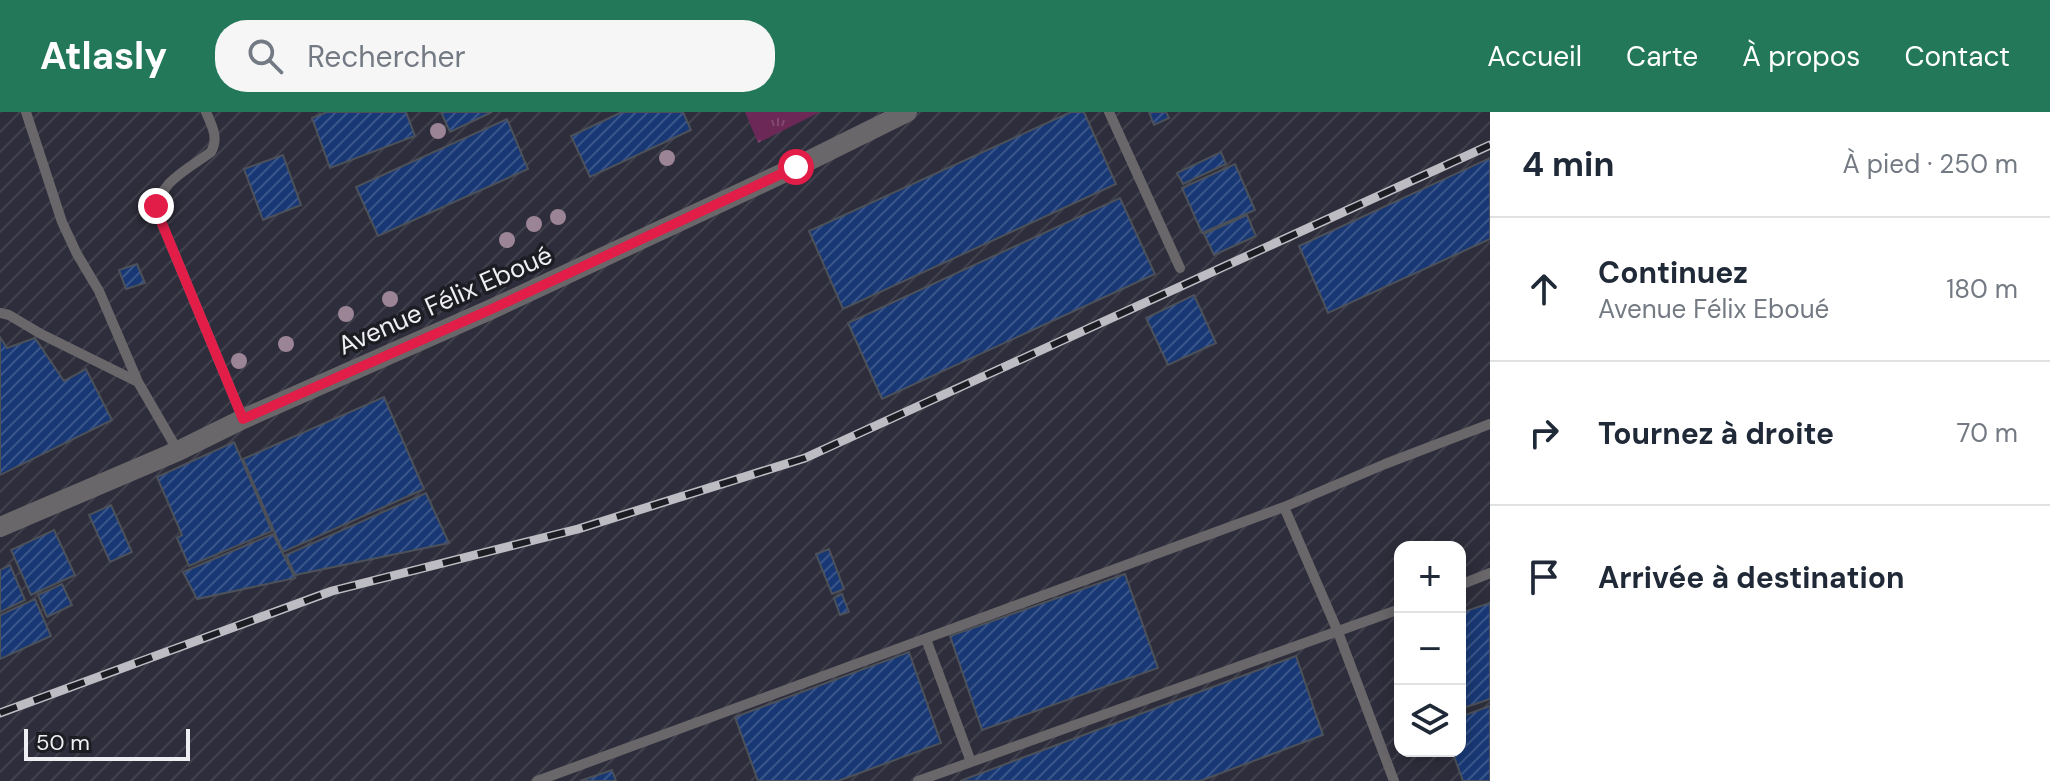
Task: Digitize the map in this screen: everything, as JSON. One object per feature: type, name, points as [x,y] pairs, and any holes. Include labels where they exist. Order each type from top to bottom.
[{"type":"street","name":"Avenue Félix Eboué","points":[[0,527],[178,451],[494,308],[907,112]]},
{"type":"lane","points":[[26,112],[62,222],[99,291],[138,382],[178,451]]},
{"type":"lane","points":[[206,112],[216,138],[215,145],[211,152],[164,187],[156,206],[243,419]]},
{"type":"lane","points":[[1109,112],[1180,268]]},
{"type":"lane","points":[[0,313],[138,382]]},
{"type":"lane","points":[[537,781],[1284,507],[1490,424]]},
{"type":"lane","points":[[1284,507],[1338,632],[1394,781]]},
{"type":"lane","points":[[1466,583],[1490,573]]},
{"type":"lane","points":[[918,781],[1394,611]]},
{"type":"lane","points":[[926,639],[971,762]]},
{"type":"shaded area","points":[[0,112],[1490,112],[1490,781],[0,781]]},
{"type":"green space","points":[[745,112],[820,112],[758,143]]},
{"type":"building","points":[[327,112],[406,112],[415,136],[330,168],[312,118]]},
{"type":"building","points":[[441,112],[492,112],[450,132]]},
{"type":"building","points":[[622,112],[683,112],[691,130],[590,177],[571,136]]},
{"type":"building","points":[[1071,112],[1084,112],[1116,184],[843,309],[809,231]]},
{"type":"building","points":[[1149,112],[1166,112],[1169,118],[1154,125]]},
{"type":"building","points":[[507,119],[528,169],[378,236],[356,187]]},
{"type":"building","points":[[1221,152],[1226,164],[1183,184],[1177,173]]},
{"type":"building","points":[[283,155],[301,205],[263,220],[244,169]]},
{"type":"building","points":[[1490,158],[1490,239],[1328,313],[1299,246]]},
{"type":"building","points":[[1235,164],[1255,210],[1202,233],[1182,188]]},
{"type":"building","points":[[1120,198],[1155,274],[882,399],[848,323]]},
{"type":"building","points":[[1247,215],[1256,236],[1214,255],[1204,234]]},
{"type":"building","points":[[137,264],[145,283],[126,289],[119,270]]},
{"type":"building","points":[[1194,295],[1216,343],[1168,365],[1146,318]]},
{"type":"building","points":[[0,337],[7,348],[35,338],[64,381],[86,369],[112,420],[0,475]]},
{"type":"building","points":[[384,397],[424,489],[283,552],[243,459]]},
{"type":"building","points":[[234,442],[272,531],[189,566],[177,538],[182,535],[157,477]]},
{"type":"building","points":[[426,493],[449,543],[295,575],[286,555]]},
{"type":"building","points":[[111,505],[132,552],[110,562],[89,515]]},
{"type":"building","points":[[54,530],[75,575],[31,595],[11,550]]},
{"type":"building","points":[[273,534],[295,578],[197,599],[183,572]]},
{"type":"building","points":[[829,549],[844,589],[832,594],[816,554]]},
{"type":"building","points":[[10,565],[25,600],[0,612],[0,570]]},
{"type":"building","points":[[1125,574],[1158,668],[982,730],[950,636]]},
{"type":"building","points":[[62,584],[72,605],[47,617],[38,595]]},
{"type":"building","points":[[842,594],[849,612],[840,615],[834,598]]},
{"type":"building","points":[[35,599],[51,636],[0,659],[0,615]]},
{"type":"building","points":[[1490,603],[1490,699],[1466,707],[1466,613]]},
{"type":"building","points":[[909,652],[941,743],[838,781],[758,781],[735,717]]},
{"type":"building","points":[[1296,656],[1323,735],[1200,781],[960,781]]},
{"type":"building","points":[[1490,706],[1490,781],[1463,781],[1454,757],[1466,757],[1466,715]]},
{"type":"building","points":[[612,770],[616,781],[580,781]]},
{"type":"railway","points":[[0,713],[332,591],[578,529],[805,458],[1490,145]]},
{"type":"route","points":[[156,206],[243,419],[494,308],[796,167]]}]
